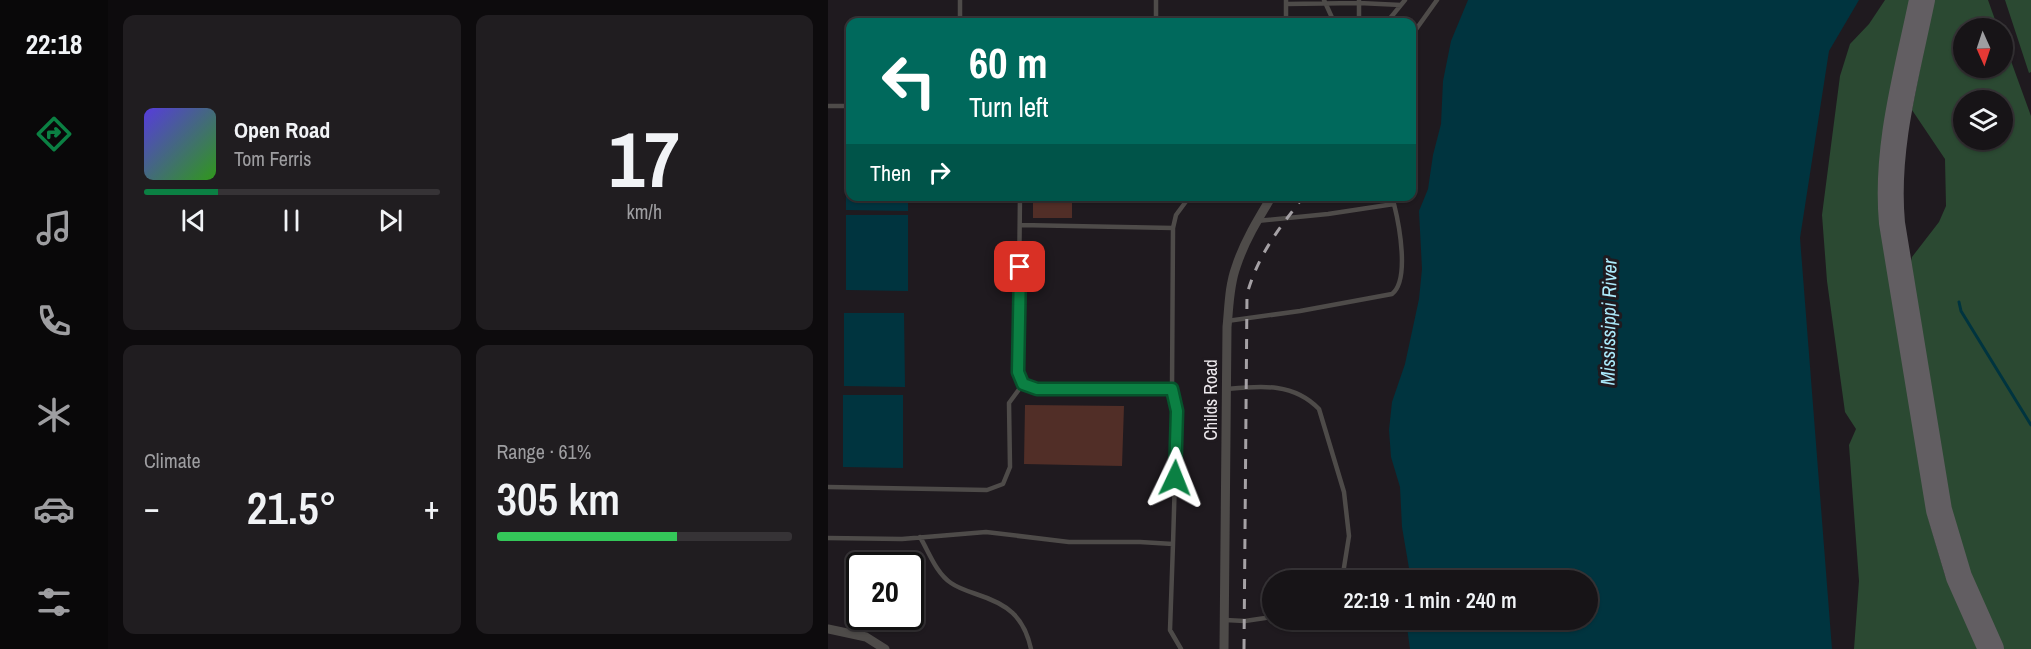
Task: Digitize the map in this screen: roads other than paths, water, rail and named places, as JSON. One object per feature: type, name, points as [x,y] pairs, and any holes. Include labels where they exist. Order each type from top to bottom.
[{"type":"street","name":"Childs Road","points":[[1224,649],[1227,321],[1235,269],[1256,221],[1269,201]]},
{"type":"street","points":[[828,629],[866,637],[885,649]]},
{"type":"lane","points":[[960,0],[960,18]]},
{"type":"lane","points":[[1156,0],[1156,18]]},
{"type":"lane","points":[[1416,29],[1437,0]]},
{"type":"lane","points":[[1359,1],[1359,18]]},
{"type":"lane","points":[[1286,18],[1286,2],[1403,2]]},
{"type":"lane","points":[[1324,2],[1332,18]]},
{"type":"lane","points":[[1390,18],[1403,2]]},
{"type":"lane","points":[[828,106],[846,106]]},
{"type":"lane","points":[[1020,201],[1018,372],[1023,384],[1037,389],[1172,389]]},
{"type":"lane","points":[[1181,649],[1170,630],[1177,411],[1172,389],[1173,228],[1176,215],[1186,201]]},
{"type":"lane","points":[[1227,321],[1392,294],[1397,290],[1401,280],[1400,233],[1394,204],[1328,214],[1256,221]]},
{"type":"lane","points":[[1020,225],[1173,228]]},
{"type":"lane","points":[[828,487],[987,490],[1003,484],[1010,467],[1009,403],[1023,384]]},
{"type":"lane","points":[[1226,389],[1276,387],[1290,390],[1310,399],[1319,409],[1344,492],[1348,536],[1343,570]]},
{"type":"lane","points":[[828,538],[920,537],[986,532],[1069,542],[1173,544]]},
{"type":"lane","points":[[920,537],[940,572],[949,582],[998,601],[1016,616],[1025,628],[1031,649]]},
{"type":"lane","points":[[1225,620],[1245,621],[1262,618]]},
{"type":"water","name":"Mississippi River","points":[[1468,0],[1859,0],[1829,51],[1800,238],[1832,649],[1410,649],[1407,630],[1598,630],[1598,570],[1409,570],[1402,527],[1400,487],[1391,457],[1389,430],[1392,402],[1405,364],[1419,299],[1422,269],[1419,211],[1428,189],[1441,124],[1443,81],[1451,41]]},
{"type":"water","points":[[846,201],[908,201],[908,211],[846,210]]},
{"type":"water","points":[[846,215],[908,215],[908,291],[846,290]]},
{"type":"water","points":[[844,313],[904,313],[905,387],[844,386]]},
{"type":"water","points":[[843,395],[903,395],[903,468],[843,467]]},
{"type":"waterway","points":[[1959,302],[1961,311],[2031,425]]},
{"type":"railway","points":[[1244,649],[1247,294],[1263,254],[1300,201]]}]
